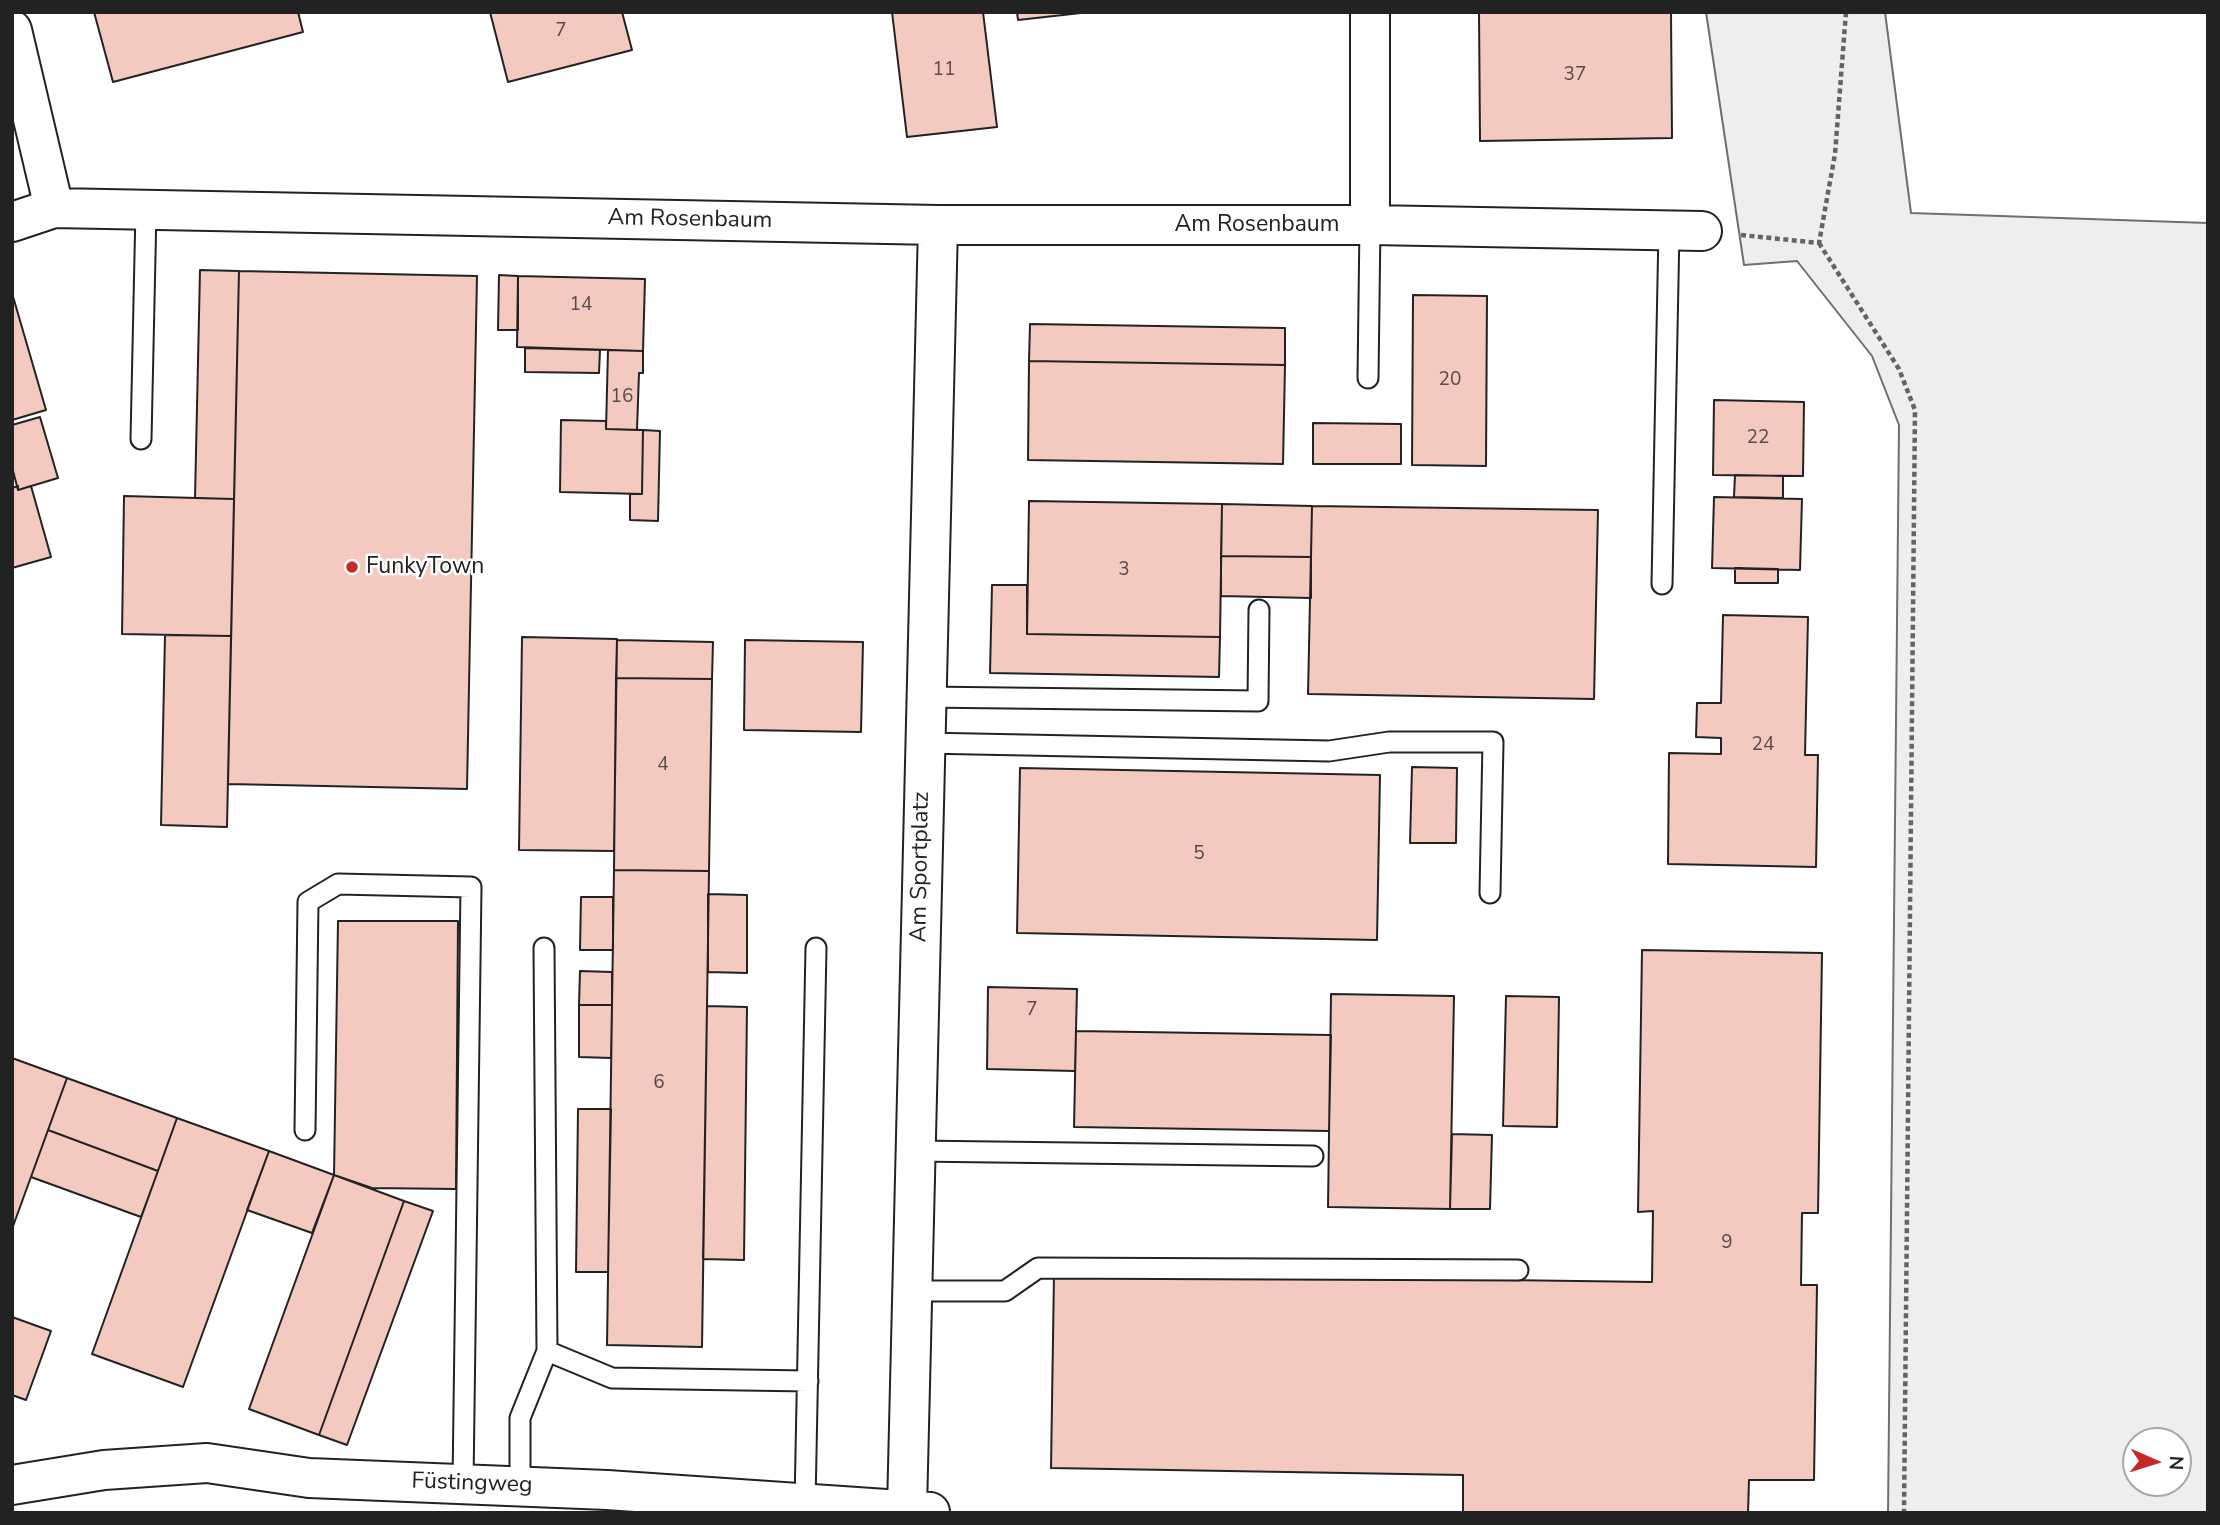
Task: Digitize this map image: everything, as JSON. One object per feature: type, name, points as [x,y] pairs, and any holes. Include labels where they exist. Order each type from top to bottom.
[{"type":"street","name":"Am Rosenbaum","points":[[1370,12],[1370,225]]},
{"type":"street","points":[[12,30],[20,92],[54,208]]},
{"type":"street","name":"Am Rosenbaum","points":[[12,222],[54,208],[938,225],[1370,225],[1686,230]]},
{"type":"street","name":"Am Sportplatz","points":[[920,1511],[911,1291],[938,225]]},
{"type":"street","name":"Füstingweg","points":[[12,1485],[104,1470],[207,1463],[309,1478],[520,1486],[920,1511]]},
{"type":"lane","points":[[141,439],[146,210]]},
{"type":"lane","points":[[1368,378],[1370,225]]},
{"type":"lane","points":[[1662,584],[1686,230]]},
{"type":"lane","points":[[924,697],[1258,701],[1259,610]]},
{"type":"lane","points":[[923,743],[1329,751],[1389,742],[1493,742],[1490,893]]},
{"type":"lane","points":[[305,1130],[308,902],[338,884],[471,887],[463,1483]]},
{"type":"lane","points":[[520,1486],[520,1418],[547,1351],[544,948]]},
{"type":"lane","points":[[805,1503],[816,948]]},
{"type":"lane","points":[[914,1151],[1313,1156]]},
{"type":"lane","points":[[911,1291],[1005,1291],[1038,1268],[1518,1270]]},
{"type":"lane","points":[[547,1351],[612,1378],[808,1381]]},
{"type":"path","points":[[1846,12],[1835,154],[1819,243],[1899,369],[1915,410],[1904,1513]]},
{"type":"path","points":[[1686,230],[1819,243]]},
{"type":"shaded area","points":[[1706,12],[1885,12],[1911,213],[2208,223],[2208,1513],[1888,1513],[1899,425],[1872,356],[1797,261],[1744,265]]},
{"type":"building","points":[[94,12],[298,12],[303,32],[113,82]]},
{"type":"building","points":[[490,12],[622,12],[632,50],[508,82]]},
{"type":"building","points":[[892,12],[983,12],[997,127],[907,137]]},
{"type":"building","points":[[1017,12],[1090,12],[1018,20]]},
{"type":"building","points":[[1479,12],[1671,12],[1672,138],[1480,141]]},
{"type":"building","points":[[200,270],[239,271],[234,499],[195,498]]},
{"type":"building","name":"FunkyTown","points":[[239,271],[477,276],[467,789],[228,784]]},
{"type":"building","points":[[499,275],[518,276],[518,330],[498,330]]},
{"type":"building","points":[[518,276],[645,279],[643,351],[517,347]]},
{"type":"building","points":[[12,293],[46,410],[12,420]]},
{"type":"building","points":[[1413,295],[1487,296],[1486,466],[1412,465]]},
{"type":"building","points":[[1030,324],[1285,328],[1285,365],[1029,361]]},
{"type":"building","points":[[525,348],[600,350],[599,373],[525,372]]},
{"type":"building","points":[[608,350],[643,351],[643,373],[639,373],[637,430],[606,429]]},
{"type":"building","points":[[1029,361],[1285,365],[1283,464],[1028,460]]},
{"type":"building","points":[[1714,400],[1804,402],[1803,476],[1713,475]]},
{"type":"building","points":[[40,417],[58,478],[18,490],[12,467],[12,425]]},
{"type":"building","points":[[561,420],[606,421],[606,429],[643,430],[642,494],[560,492]]},
{"type":"building","points":[[1313,423],[1401,424],[1401,464],[1313,464]]},
{"type":"building","points":[[643,430],[660,431],[658,521],[630,520],[630,494],[642,494]]},
{"type":"building","points":[[1735,475],[1783,476],[1783,498],[1734,497]]},
{"type":"building","points":[[18,486],[18,490],[31,486],[51,557],[12,568],[12,488]]},
{"type":"building","points":[[124,496],[234,499],[231,636],[122,634]]},
{"type":"building","points":[[1714,497],[1802,499],[1800,570],[1712,568]]},
{"type":"building","points":[[1029,501],[1222,504],[1220,637],[1027,634]]},
{"type":"building","points":[[1222,504],[1312,506],[1311,557],[1221,556]]},
{"type":"building","points":[[1312,506],[1598,510],[1594,699],[1308,694]]},
{"type":"building","points":[[1221,556],[1311,557],[1311,598],[1221,596]]},
{"type":"building","points":[[1735,568],[1778,569],[1778,583],[1735,583]]},
{"type":"building","points":[[992,585],[1027,585],[1027,634],[1220,637],[1219,677],[990,673]]},
{"type":"building","points":[[1723,615],[1808,617],[1805,755],[1818,755],[1816,867],[1668,864],[1669,753],[1721,754],[1721,738],[1696,737],[1697,703],[1721,703]]},
{"type":"building","points":[[165,635],[231,636],[227,827],[161,825]]},
{"type":"building","points":[[522,637],[617,639],[614,851],[519,850]]},
{"type":"building","points":[[617,640],[713,642],[712,679],[616,678]]},
{"type":"building","points":[[745,640],[863,642],[861,732],[744,730]]},
{"type":"building","points":[[616,678],[712,679],[709,871],[614,870]]},
{"type":"building","points":[[1412,767],[1457,768],[1456,843],[1410,843]]},
{"type":"building","points":[[1020,768],[1380,775],[1377,940],[1017,933]]},
{"type":"building","points":[[614,870],[709,871],[702,1347],[607,1345]]},
{"type":"building","points":[[708,894],[747,895],[747,973],[708,972]]},
{"type":"building","points":[[581,897],[613,897],[613,950],[580,950]]},
{"type":"building","points":[[338,921],[458,921],[456,1189],[372,1188],[334,1175]]},
{"type":"building","points":[[1642,950],[1822,953],[1818,1213],[1802,1213],[1801,1285],[1817,1285],[1814,1480],[1749,1480],[1748,1513],[1463,1513],[1463,1475],[1051,1468],[1054,1274],[1652,1282],[1653,1211],[1638,1212]]},
{"type":"building","points":[[580,971],[612,972],[612,1005],[579,1005]]},
{"type":"building","points":[[988,987],[1077,989],[1075,1071],[987,1069]]},
{"type":"building","points":[[1331,994],[1454,996],[1450,1209],[1328,1207]]},
{"type":"building","points":[[1506,996],[1559,997],[1557,1127],[1503,1126]]},
{"type":"building","points":[[579,1005],[612,1005],[611,1058],[579,1057]]},
{"type":"building","points":[[707,1006],[747,1007],[744,1260],[703,1259]]},
{"type":"building","points":[[1076,1031],[1331,1035],[1329,1131],[1074,1127]]},
{"type":"building","points":[[12,1058],[67,1078],[12,1229]]},
{"type":"building","points":[[67,1078],[177,1118],[158,1171],[48,1130]]},
{"type":"building","points":[[578,1109],[611,1109],[608,1272],[576,1272]]},
{"type":"building","points":[[177,1118],[269,1151],[183,1387],[92,1354]]},
{"type":"building","points":[[48,1130],[158,1171],[141,1217],[31,1177]]},
{"type":"building","points":[[1452,1134],[1492,1135],[1490,1209],[1450,1209]]},
{"type":"building","points":[[269,1151],[334,1175],[312,1233],[247,1210]]},
{"type":"building","points":[[334,1175],[404,1201],[319,1435],[249,1409]]},
{"type":"building","points":[[404,1201],[433,1211],[347,1445],[319,1435]]},
{"type":"building","points":[[12,1317],[51,1331],[26,1400],[12,1395]]},
{"type":"place","name":"FunkyTown","points":[[352,567]]}]
